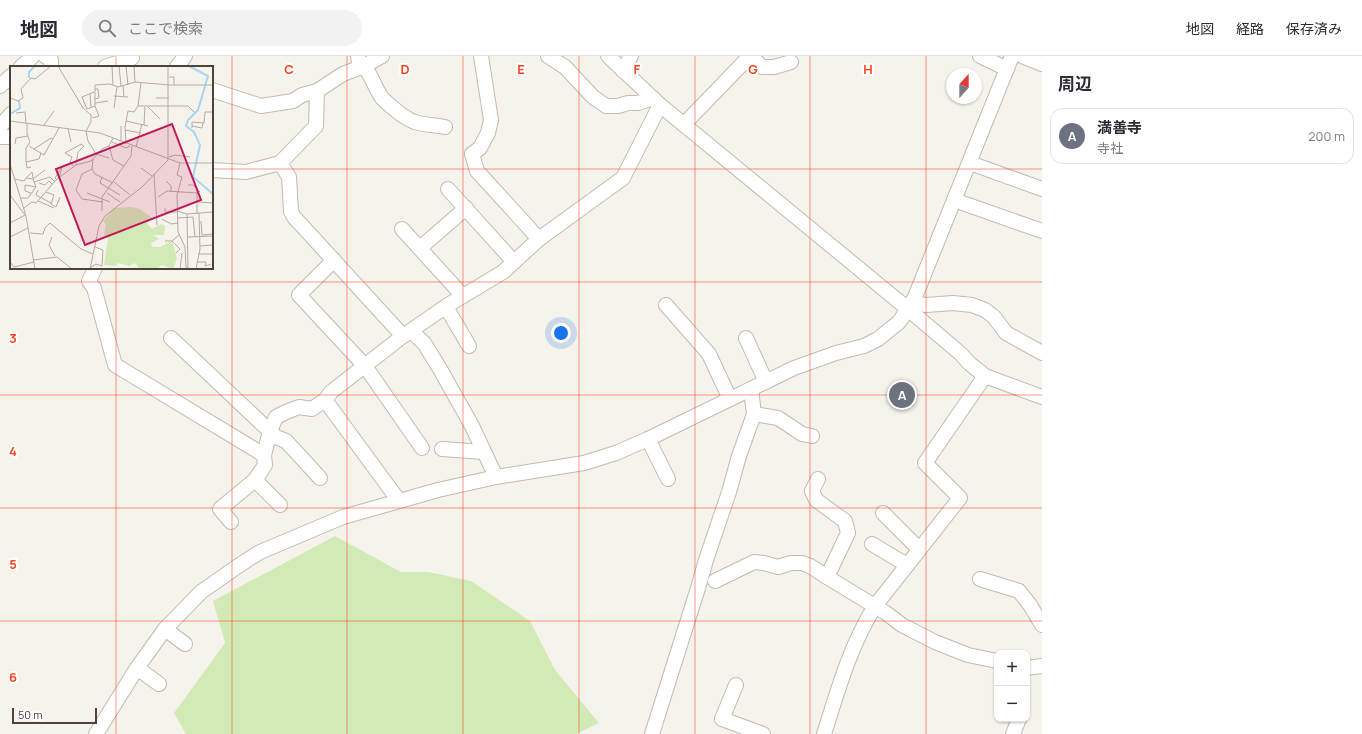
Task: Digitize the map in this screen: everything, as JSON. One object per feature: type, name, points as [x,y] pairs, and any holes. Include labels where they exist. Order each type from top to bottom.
[{"type":"street","points":[[22,66],[33,56]]},
{"type":"street","points":[[178,66],[185,56]]},
{"type":"street","points":[[213,90],[261,106],[293,101],[302,94],[317,91],[361,61],[382,56]]},
{"type":"street","points":[[481,56],[491,120],[488,133],[480,148],[472,154],[477,171],[539,239]]},
{"type":"street","points":[[548,56],[565,67],[593,97],[606,106],[618,106],[628,103],[656,102]]},
{"type":"street","points":[[608,56],[656,102],[910,306],[969,363],[985,376],[1042,397]]},
{"type":"street","points":[[623,72],[631,56]]},
{"type":"street","points":[[684,125],[751,56],[762,67],[774,67],[791,62]]},
{"type":"street","points":[[96,734],[137,668],[165,628],[201,592],[260,552],[343,517],[438,490],[496,477],[584,463],[616,453],[794,368],[836,353],[864,346],[878,339],[899,322],[910,306],[970,163],[1009,62],[980,56]]},
{"type":"street","points":[[1022,56],[1042,64]]},
{"type":"street","points":[[109,66],[134,60]]},
{"type":"street","points":[[361,61],[382,97],[398,111],[414,122],[445,127]]},
{"type":"street","points":[[0,86],[10,77]]},
{"type":"street","points":[[213,170],[246,172],[280,163],[316,126],[317,91]]},
{"type":"street","points":[[231,522],[220,509],[255,480],[265,465],[264,456],[270,431],[276,417],[299,407],[312,409],[325,400],[331,392],[407,333],[503,272],[539,239],[623,178],[656,102]]},
{"type":"street","points":[[0,127],[10,115]]},
{"type":"street","points":[[0,137],[10,138]]},
{"type":"street","points":[[280,163],[289,177],[290,211],[294,217],[334,260],[407,333],[424,343],[472,426],[496,477]]},
{"type":"street","points":[[970,163],[1042,189]]},
{"type":"street","points":[[448,189],[514,262]]},
{"type":"street","points":[[954,200],[1042,230]]},
{"type":"street","points":[[420,248],[466,208]]},
{"type":"street","points":[[402,229],[463,296]]},
{"type":"street","points":[[334,260],[299,295],[364,366],[422,448]]},
{"type":"street","points":[[96,269],[89,282],[94,288],[114,365],[264,456]]},
{"type":"street","points":[[910,306],[953,303],[972,305],[994,316],[1006,333],[1042,353]]},
{"type":"street","points":[[666,304],[709,354],[730,399]]},
{"type":"street","points":[[446,307],[469,346]]},
{"type":"street","points":[[171,338],[276,437],[286,441],[320,478]]},
{"type":"street","points":[[746,338],[766,382]]},
{"type":"street","points":[[824,734],[853,647],[863,625],[875,606],[960,498],[925,463],[985,376]]},
{"type":"street","points":[[652,734],[706,560],[729,492],[739,456],[754,414],[751,389]]},
{"type":"street","points":[[325,400],[399,501]]},
{"type":"street","points":[[754,414],[778,418],[802,434],[812,436]]},
{"type":"street","points":[[648,439],[668,479]]},
{"type":"street","points":[[442,449],[484,452]]},
{"type":"street","points":[[255,480],[280,505]]},
{"type":"street","points":[[818,480],[812,491],[816,500],[845,521],[848,533],[827,578]]},
{"type":"street","points":[[883,513],[919,549]]},
{"type":"street","points":[[872,544],[907,565]]},
{"type":"street","points":[[715,581],[754,562],[778,567],[791,563],[802,563],[810,566],[827,578],[875,606],[902,625],[935,642],[968,655],[994,659]]},
{"type":"street","points":[[980,579],[1019,590],[1042,625]]},
{"type":"street","points":[[165,628],[186,644]]},
{"type":"street","points":[[1030,668],[1042,666]]},
{"type":"street","points":[[137,668],[159,684]]},
{"type":"street","points":[[736,685],[722,719],[763,734]]},
{"type":"street","points":[[1013,734],[1018,722]]},
{"type":"green space","points":[[335,536],[401,572],[428,572],[471,581],[530,621],[555,670],[599,723],[576,734],[186,734],[174,713],[225,643],[213,601]]},
{"type":"place","name":"満善寺","points":[[902,395]]}]
